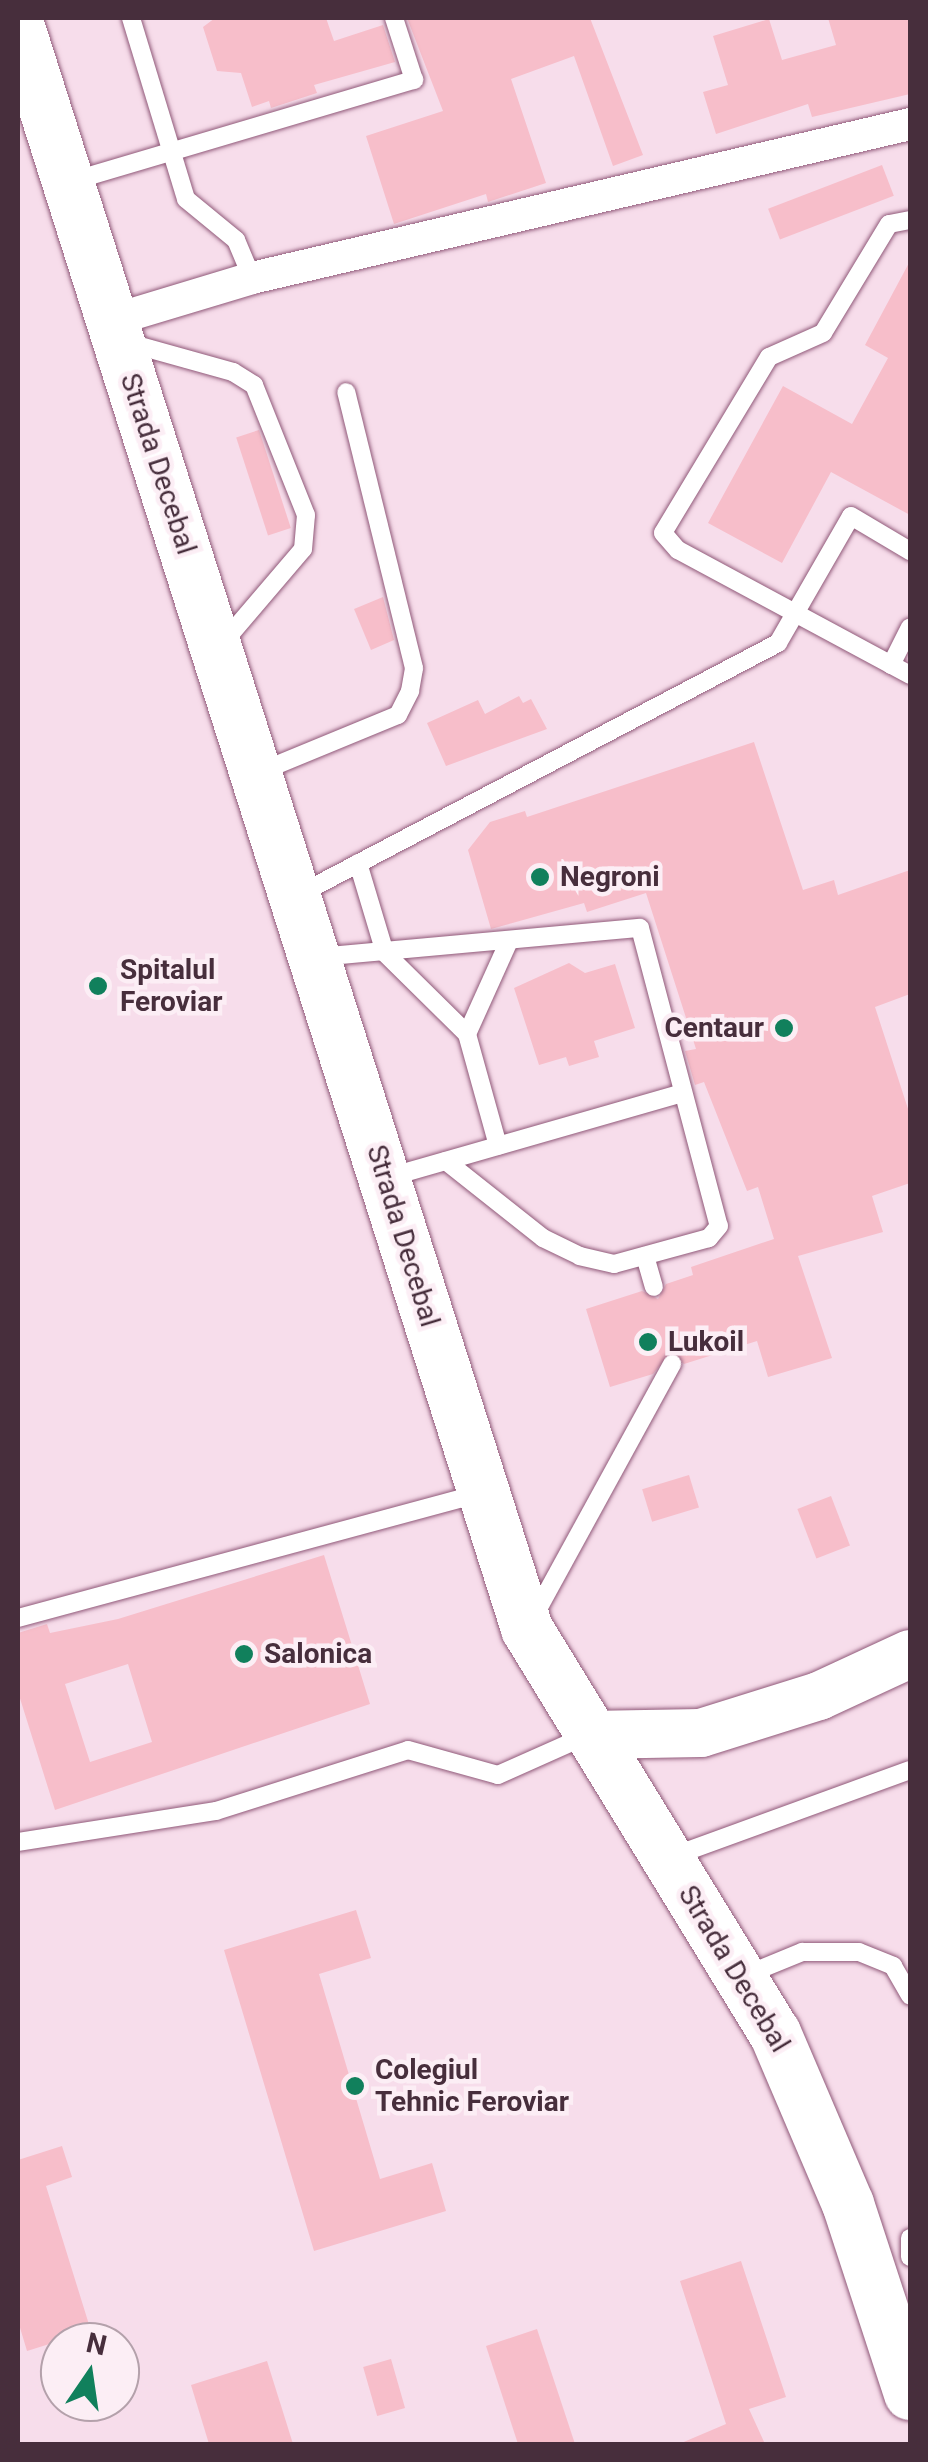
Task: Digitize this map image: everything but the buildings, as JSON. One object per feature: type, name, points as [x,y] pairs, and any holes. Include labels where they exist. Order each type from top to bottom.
[{"type":"main road","name":"Strada Decebal","points":[[18,24],[527,1629],[743,1976],[809,2103],[910,2394]]},
{"type":"main road","points":[[590,1735],[701,1733],[818,1696],[910,1654]]},
{"type":"street","points":[[116,330],[252,278],[910,124]]},
{"type":"lane","points":[[131,18],[186,198],[236,240],[252,278]]},
{"type":"lane","points":[[67,183],[414,80],[394,18]]},
{"type":"lane","points":[[910,220],[889,224],[823,333],[769,357],[663,533],[678,550],[910,675]]},
{"type":"lane","points":[[116,330],[233,372],[254,386],[306,515],[302,549],[218,649]]},
{"type":"lane","points":[[257,773],[398,715],[410,692],[414,668],[346,392]]},
{"type":"lane","points":[[296,896],[778,643],[851,516],[910,551]]},
{"type":"lane","points":[[891,665],[910,626]]},
{"type":"lane","points":[[358,863],[384,952],[467,1034],[498,1146]]},
{"type":"lane","points":[[316,957],[508,944],[640,928],[720,1226],[710,1238],[614,1264],[580,1256],[543,1238],[446,1161]]},
{"type":"lane","points":[[467,1034],[508,944]]},
{"type":"lane","points":[[386,1178],[683,1093]]},
{"type":"lane","points":[[645,1256],[654,1288]]},
{"type":"lane","points":[[527,1629],[672,1364]]},
{"type":"lane","points":[[18,1618],[481,1493]]},
{"type":"lane","points":[[18,1842],[216,1811],[408,1750],[498,1775],[590,1735]]},
{"type":"lane","points":[[668,1858],[910,1770]]},
{"type":"lane","points":[[743,1976],[802,1952],[858,1952],[893,1966],[910,1996]]},
{"type":"lane","points":[[910,2238],[910,2256]]},
{"type":"place","name":"Negroni","points":[[540,877]]},
{"type":"place","name":"Spitalul Feroviar","points":[[98,986]]},
{"type":"place","name":"Centaur","points":[[784,1028]]},
{"type":"place","name":"Lukoil","points":[[648,1342]]},
{"type":"place","name":"Salonica","points":[[244,1654]]},
{"type":"place","name":"Colegiul Tehnic Feroviar","points":[[355,2086]]}]
